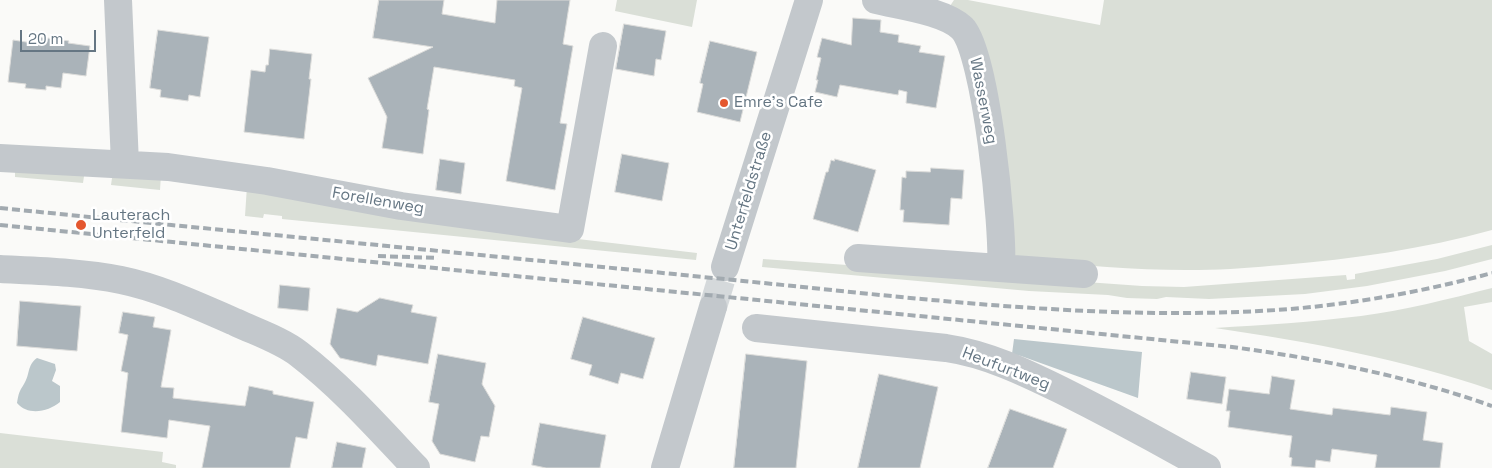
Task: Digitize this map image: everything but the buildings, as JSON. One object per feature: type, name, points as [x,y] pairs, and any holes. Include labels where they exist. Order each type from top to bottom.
[{"type":"street","points":[[118,0],[125,164]]},
{"type":"street","name":"Unterfeldstraße","points":[[725,267],[809,0]]},
{"type":"street","name":"Wasserweg","points":[[876,0],[946,18],[963,29],[971,45],[980,77],[996,176],[1002,245],[1001,268]]},
{"type":"street","name":"Forellenweg","points":[[0,158],[168,167],[240,176],[401,206],[570,229],[603,46]]},
{"type":"street","points":[[858,258],[1084,274]]},
{"type":"street","points":[[0,269],[89,275],[123,280],[203,308],[276,340],[298,353],[361,410],[407,464]]},
{"type":"street","points":[[665,468],[713,307]]},
{"type":"street","name":"Heufurtweg","points":[[756,328],[946,348],[975,354],[1036,378],[1099,409],[1207,468]]},
{"type":"shaded area","points":[[617,0],[697,0],[692,27],[615,11]]},
{"type":"shaded area","points":[[954,0],[968,0],[1100,25],[1104,0],[1492,0],[1492,230],[1440,243],[1361,256],[1309,263],[1230,269],[1156,270],[1028,261],[1014,256],[950,6]]},
{"type":"shaded area","points":[[15,167],[85,170],[83,183],[15,177]]},
{"type":"shaded area","points":[[113,171],[161,175],[160,190],[111,185]]},
{"type":"shaded area","points":[[247,186],[544,235],[697,253],[696,260],[282,219],[282,216],[264,214],[263,218],[245,216]]},
{"type":"shaded area","points":[[1492,245],[1492,259],[1445,271],[1367,286],[1305,294],[1209,299],[1127,298],[1108,295],[1029,291],[762,267],[763,259],[1142,286],[1184,287],[1346,275],[1347,280],[1355,279],[1355,274],[1437,259]]},
{"type":"shaded area","points":[[1492,288],[1492,302],[1464,307],[1469,341],[1492,354],[1492,390],[1390,360],[1286,339],[1215,328],[1306,322],[1377,314]]},
{"type":"shaded area","points":[[1014,339],[1142,352],[1138,398],[1012,354]]},
{"type":"shaded area","points":[[37,358],[55,364],[56,370],[52,381],[60,386],[60,402],[44,410],[32,411],[17,403],[19,392],[26,381],[30,367]]},
{"type":"shaded area","points":[[0,433],[163,452],[162,462],[176,465],[176,468],[0,468]]},
{"type":"tunnel","points":[[713,307],[725,267]]},
{"type":"railway","points":[[0,208],[924,299],[1065,310],[1206,313],[1304,308],[1385,297],[1492,273]]},
{"type":"railway","points":[[0,225],[1232,347],[1331,363],[1396,377],[1492,406]]},
{"type":"railway","points":[[378,256],[438,258]]},
{"type":"place","name":"Emre's Cafe","points":[[724,103]]},
{"type":"place","name":"Lauterach Unterfeld","points":[[81,225]]}]
